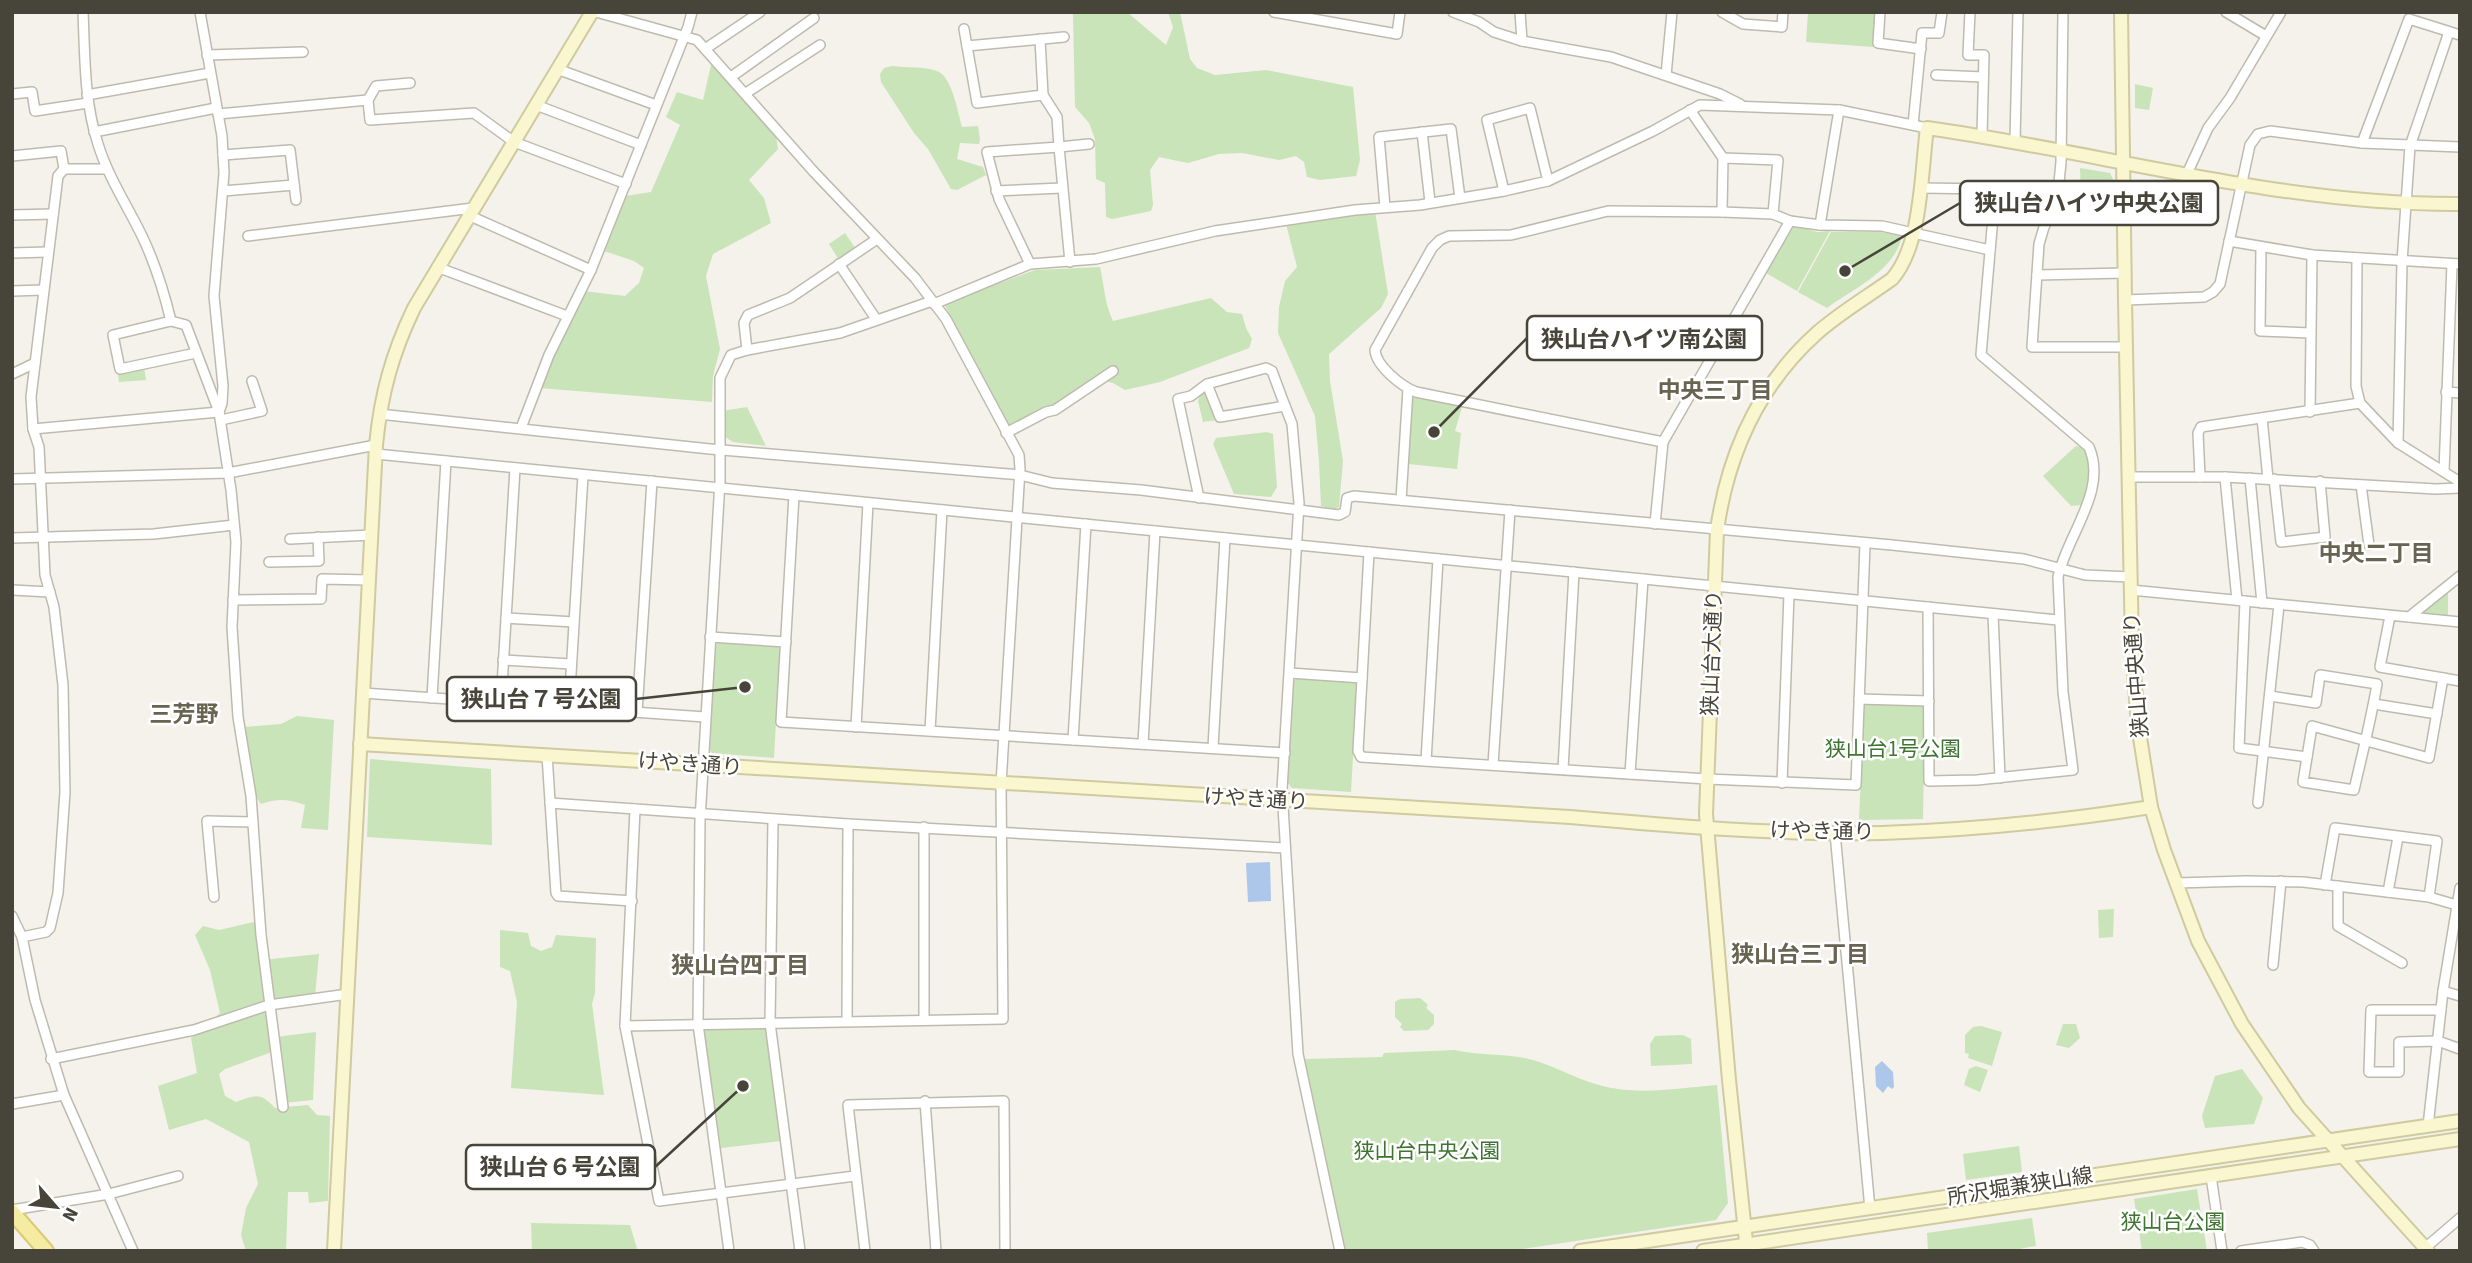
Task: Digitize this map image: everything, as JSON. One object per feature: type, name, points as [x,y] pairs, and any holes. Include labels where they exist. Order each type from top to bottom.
[{"type":"main road","points":[[12,1211],[46,1251]]},
{"type":"street","points":[[83,12],[88,99],[94,132],[106,169],[142,236],[161,282],[171,321]]},
{"type":"street","points":[[200,12],[223,155],[223,191],[214,296],[223,386],[220,416]]},
{"type":"street","points":[[334,1251],[379,414],[390,364],[399,341],[437,267],[594,12],[697,40],[746,93],[915,278],[946,319],[1019,455],[1020,475],[1001,784],[1003,1020],[625,1026]]},
{"type":"street","points":[[521,428],[549,355],[591,270],[692,12]]},
{"type":"street","points":[[705,49],[760,12]]},
{"type":"street","points":[[1274,12],[1397,34],[1400,12]]},
{"type":"street","points":[[1453,12],[1479,22],[1494,32],[1522,41],[1611,57],[1735,100],[1741,105]]},
{"type":"street","points":[[1520,12],[1522,41]]},
{"type":"street","points":[[1666,75],[1672,12]]},
{"type":"street","points":[[1722,12],[1738,16],[1743,24],[1782,27],[1783,12]]},
{"type":"street","points":[[1880,12],[1878,43],[1921,49]]},
{"type":"street","points":[[1913,125],[1922,33],[1939,33],[1941,12]]},
{"type":"street","points":[[1970,12],[1968,55],[1984,55],[1982,136]]},
{"type":"street","points":[[2015,141],[2018,12]]},
{"type":"street","points":[[2063,12],[2063,150],[2057,203],[2039,243],[2032,347],[2126,347]]},
{"type":"street","name":"狭山中央通り","points":[[2121,12],[2124,300],[2134,689],[2142,760],[2151,807],[2198,941],[2242,1024],[2299,1108],[2427,1250]]},
{"type":"street","points":[[2226,12],[2266,36]]},
{"type":"street","points":[[2186,176],[2208,128],[2230,98],[2281,12]]},
{"type":"street","points":[[731,77],[814,18]]},
{"type":"street","points":[[2362,143],[2409,19],[2460,35]]},
{"type":"street","points":[[964,29],[977,103],[1043,95]]},
{"type":"street","points":[[2398,443],[2404,204],[2410,146],[2449,32]]},
{"type":"street","points":[[967,46],[1064,37]]},
{"type":"street","points":[[1040,39],[1043,95],[1057,117],[1070,262]]},
{"type":"street","points":[[746,93],[820,45]]},
{"type":"street","points":[[207,55],[303,52]]},
{"type":"street","points":[[557,69],[656,105]]},
{"type":"street","points":[[12,94],[32,92],[35,111],[210,73]]},
{"type":"street","points":[[1936,75],[1983,76]]},
{"type":"street","points":[[411,83],[376,86],[368,100],[370,120],[474,113],[513,142],[626,184]]},
{"type":"street","points":[[94,132],[217,111],[368,100]]},
{"type":"street","points":[[729,1251],[698,1024],[700,814],[721,449],[720,378],[731,355],[840,333],[876,319],[933,303],[1030,264],[1070,262],[1128,253],[1215,231],[1460,198],[1548,181],[1653,131],[1690,110],[1711,104],[1839,110],[1927,128],[2063,150],[2241,186],[2323,197],[2404,204],[2460,204]]},
{"type":"street","points":[[536,105],[641,145]]},
{"type":"street","points":[[1504,191],[1487,120],[1530,108],[1548,181]]},
{"type":"street","points":[[1690,110],[1723,158],[1722,212]]},
{"type":"street","points":[[1820,225],[1839,110]]},
{"type":"street","name":"狭山台大通り","points":[[1747,1248],[1707,828],[1714,586],[1721,499],[1730,465],[1769,387],[1817,333],[1892,279],[1905,260],[1914,233],[1927,128]]},
{"type":"street","points":[[1385,207],[1379,137],[1451,129],[1460,198]]},
{"type":"street","points":[[1422,132],[1430,202]]},
{"type":"street","points":[[2124,300],[2204,297],[2221,284],[2250,145],[2258,134],[2264,132],[2410,146],[2459,145]]},
{"type":"street","points":[[1030,264],[996,191],[987,152],[1089,144]]},
{"type":"street","points":[[223,155],[290,150],[296,200]]},
{"type":"street","points":[[12,156],[61,151],[64,170]]},
{"type":"street","points":[[1723,158],[1778,160],[1773,214]]},
{"type":"street","points":[[22,937],[46,932],[50,928],[58,893],[65,792],[63,685],[54,607],[45,575],[42,480],[39,447],[33,429],[31,397],[34,363],[58,176],[64,170],[106,169]]},
{"type":"street","points":[[223,191],[294,185]]},
{"type":"street","points":[[996,191],[1062,188]]},
{"type":"street","points":[[1920,188],[1991,189],[1995,194],[1981,355],[2089,447],[2093,456],[2094,477],[2090,497],[2060,569],[2059,620],[2063,692],[2073,770],[2000,778],[1930,781],[1928,607]]},
{"type":"street","points":[[248,236],[471,211],[591,270]]},
{"type":"street","points":[[1663,442],[1416,392],[1408,389],[1377,360],[1375,350],[1432,248],[1440,240],[1450,236],[1511,235],[1608,211],[1722,212],[1773,214],[1790,221],[1820,225],[1882,226],[1990,250]]},
{"type":"street","points":[[12,215],[52,214]]},
{"type":"street","points":[[1655,524],[1663,442],[1790,221]]},
{"type":"street","points":[[747,350],[744,323],[748,316],[790,298],[877,239]]},
{"type":"street","points":[[2230,241],[2312,255],[2456,264],[2446,392],[2444,471]]},
{"type":"street","points":[[2261,247],[2260,331],[2310,333]]},
{"type":"street","points":[[12,253],[47,252]]},
{"type":"street","points":[[2309,412],[2312,255]]},
{"type":"street","points":[[2357,258],[2356,386],[2360,403],[2398,443],[2460,482]]},
{"type":"street","points":[[839,264],[876,319]]},
{"type":"street","points":[[437,267],[567,316]]},
{"type":"street","points":[[2037,275],[2124,273]]},
{"type":"street","points":[[12,291],[43,290]]},
{"type":"street","points":[[196,353],[120,369],[113,335],[171,321],[186,325],[220,416],[236,542],[232,627],[238,717],[251,796],[269,1005],[283,1107]]},
{"type":"street","points":[[12,374],[34,363]]},
{"type":"street","points":[[1199,498],[1178,399],[1191,396],[1207,384],[1266,368],[1272,371],[1292,424],[1299,509],[1283,801],[1298,1054],[1340,1251]]},
{"type":"street","points":[[1006,433],[1036,416],[1055,410],[1113,371]]},
{"type":"street","points":[[33,429],[262,411],[252,381]]},
{"type":"street","points":[[1207,384],[1220,417],[1285,406]]},
{"type":"street","points":[[1401,500],[1408,389]]},
{"type":"street","points":[[2446,392],[2460,393]]},
{"type":"street","points":[[2200,477],[2199,429],[2360,403]]},
{"type":"street","points":[[379,414],[721,449],[1020,475],[1052,482],[1341,514],[1345,512],[1348,496],[2024,559],[2085,575],[2241,600],[2460,622]]},
{"type":"street","points":[[2262,418],[2281,542],[2325,537],[2319,481]]},
{"type":"street","points":[[12,479],[228,473],[376,450],[446,461],[583,475],[2059,620]]},
{"type":"street","points":[[432,698],[446,461]]},
{"type":"street","points":[[500,703],[515,468]]},
{"type":"street","points":[[569,707],[583,475]]},
{"type":"street","points":[[2129,477],[2225,477],[2460,488]]},
{"type":"street","points":[[2225,477],[2241,600],[2239,748],[2307,757]]},
{"type":"street","points":[[2250,478],[2262,603]]},
{"type":"street","points":[[638,712],[652,481]]},
{"type":"street","points":[[2361,485],[2369,545]]},
{"type":"street","points":[[794,495],[781,722],[1285,753]]},
{"type":"street","points":[[856,727],[868,503]]},
{"type":"street","points":[[930,731],[942,510]]},
{"type":"street","points":[[1493,765],[1510,510]]},
{"type":"street","points":[[1073,740],[1086,524]]},
{"type":"street","points":[[12,538],[154,534],[234,525]]},
{"type":"street","points":[[1143,744],[1155,531]]},
{"type":"street","points":[[290,539],[371,535]]},
{"type":"street","points":[[269,562],[319,561],[318,537]]},
{"type":"street","points":[[1213,747],[1225,538]]},
{"type":"street","points":[[1369,552],[1359,756],[1707,779],[1856,785],[1865,544]]},
{"type":"street","points":[[1426,761],[1438,559]]},
{"type":"street","points":[[1563,769],[1574,572]]},
{"type":"street","points":[[2409,617],[2460,576]]},
{"type":"street","points":[[233,600],[321,599],[322,579],[370,580]]},
{"type":"street","points":[[1630,774],[1643,579]]},
{"type":"street","points":[[12,590],[50,592]]},
{"type":"street","points":[[1782,783],[1789,594]]},
{"type":"street","points":[[2258,803],[2279,605]]},
{"type":"street","points":[[1993,614],[2000,778]]},
{"type":"street","points":[[2390,616],[2374,704],[2365,739],[2354,790],[2302,782],[2312,726],[2365,739],[2429,758],[2443,678]]},
{"type":"street","points":[[506,618],[574,622]]},
{"type":"street","points":[[710,637],[786,642]]},
{"type":"street","points":[[503,660],[571,664]]},
{"type":"street","points":[[2381,667],[2460,681]]},
{"type":"street","points":[[1290,673],[1362,678]]},
{"type":"street","points":[[2270,696],[2316,703],[2320,675],[2377,684]]},
{"type":"street","points":[[363,693],[705,718]]},
{"type":"street","points":[[1859,699],[1928,701]]},
{"type":"street","points":[[2374,704],[2437,714]]},
{"type":"street","name":"けやき通り","points":[[360,744],[1570,817],[1707,828],[1835,832],[1915,831],[2001,826],[2151,807]]},
{"type":"street","points":[[547,755],[556,893],[558,896],[632,901]]},
{"type":"street","points":[[550,803],[848,824],[1285,848]]},
{"type":"street","points":[[635,809],[625,1026],[659,1201],[855,1176]]},
{"type":"street","points":[[772,819],[770,1023],[800,1251]]},
{"type":"street","points":[[214,897],[207,821],[253,822]]},
{"type":"street","points":[[847,1021],[848,824]]},
{"type":"street","points":[[924,827],[924,1020]]},
{"type":"street","points":[[2325,885],[2335,828],[2437,841],[2429,897]]},
{"type":"street","points":[[1835,832],[1870,1209]]},
{"type":"street","points":[[2388,892],[2398,837]]},
{"type":"street","points":[[2273,965],[2281,881]]},
{"type":"street","points":[[2176,883],[2281,881],[2429,897],[2459,905]]},
{"type":"street","points":[[2339,886],[2338,926],[2402,963]]},
{"type":"street","points":[[2428,1126],[2441,1010],[2460,888]]},
{"type":"street","points":[[12,916],[22,937],[34,1000],[64,1095],[133,1251]]},
{"type":"street","points":[[2444,991],[2460,996]]},
{"type":"street","points":[[51,1059],[194,1030],[269,1005],[348,994]]},
{"type":"street","points":[[2441,1010],[2371,1010],[2370,1072],[2399,1072],[2399,1042],[2438,1041],[2460,1049]]},
{"type":"street","points":[[12,1104],[64,1095]]},
{"type":"street","points":[[925,1101],[936,1251]]},
{"type":"street","points":[[865,1251],[848,1105],[925,1101],[1004,1101],[1005,1251]]},
{"type":"street","name":"所沢堀兼狭山線","points":[[1580,1251],[2460,1121]]},
{"type":"street","name":"所沢堀兼狭山線","points":[[1703,1251],[1747,1248],[2460,1139]]},
{"type":"street","points":[[12,1211],[109,1194],[178,1176]]},
{"type":"street","points":[[2211,1176],[2222,1251]]},
{"type":"street","points":[[2427,1250],[2460,1218]]},
{"type":"street","points":[[2241,1251],[2302,1242],[2310,1245],[2314,1251]]},
{"type":"green space","points":[[1075,12],[1127,12],[1166,45],[1173,27],[1168,12],[1180,12],[1190,59],[1197,68],[1215,75],[1266,70],[1353,87],[1360,160],[1356,176],[1320,180],[1307,177],[1304,162],[1296,156],[1279,160],[1242,153],[1219,154],[1188,163],[1159,157],[1150,170],[1153,205],[1151,211],[1112,219],[1106,217],[1105,183],[1096,179],[1095,139],[1089,123],[1075,107]]},
{"type":"green space","points":[[1808,12],[1876,12],[1873,47],[1806,42]]},
{"type":"green space","points":[[712,61],[775,130],[778,149],[749,180],[764,198],[771,223],[713,254],[706,276],[720,349],[713,376],[712,402],[539,388],[584,291],[625,296],[639,283],[644,268],[634,261],[604,251],[625,196],[651,192],[680,125],[666,117],[677,92],[703,100]]},
{"type":"green space","points":[[884,68],[926,68],[942,74],[954,96],[962,127],[978,126],[979,144],[960,143],[957,159],[983,167],[986,175],[957,190],[951,189],[928,149],[914,133],[881,82],[880,74]]},
{"type":"green space","points":[[2135,84],[2153,88],[2149,110],[2135,108]]},
{"type":"green space","points":[[2080,168],[2110,173],[2113,179],[2112,210],[2091,210],[2091,198],[2081,197]]},
{"type":"green space","points":[[1375,211],[1388,294],[1381,308],[1329,354],[1330,381],[1343,461],[1339,507],[1335,509],[1321,506],[1315,416],[1278,333],[1279,307],[1285,281],[1297,267],[1286,224]]},
{"type":"green space","points":[[1797,226],[1817,232],[1830,231],[1797,291],[1766,273],[1793,228]]},
{"type":"green space","points":[[1831,232],[1881,232],[1899,235],[1901,240],[1896,252],[1880,271],[1827,308],[1798,292]]},
{"type":"green space","points":[[845,233],[856,249],[839,260],[829,244]]},
{"type":"green space","points":[[1100,267],[1106,302],[1113,321],[1211,298],[1227,312],[1242,314],[1252,339],[1249,348],[1160,382],[1125,390],[1113,383],[1093,379],[1053,406],[1009,426],[944,304],[1035,270]]},
{"type":"green space","points":[[144,367],[146,380],[119,382],[118,373]]},
{"type":"green space","points":[[1202,390],[1207,391],[1218,420],[1203,422],[1198,401]]},
{"type":"green space","points":[[1414,396],[1462,407],[1455,431],[1461,433],[1457,469],[1408,464]]},
{"type":"green space","points":[[747,407],[766,446],[733,442],[725,437],[722,411]]},
{"type":"green space","points":[[1267,432],[1273,434],[1277,487],[1271,497],[1234,494],[1213,444],[1216,438]]},
{"type":"green space","points":[[2076,446],[2081,447],[2085,453],[2089,475],[2082,505],[2071,506],[2043,476]]},
{"type":"green space","points":[[2448,589],[2448,617],[2422,615],[2422,611]]},
{"type":"green space","points":[[719,643],[776,646],[780,649],[774,758],[712,753],[708,748],[714,646]]},
{"type":"green space","points":[[1298,677],[1354,681],[1357,686],[1351,792],[1292,788],[1287,782],[1294,681]]},
{"type":"green space","name":"狭山台1号公園","points":[[1867,703],[1922,705],[1925,708],[1923,819],[1859,820],[1864,706]]},
{"type":"green space","points":[[297,716],[334,720],[328,830],[301,828],[305,805],[283,800],[261,804],[256,797],[245,727],[281,724]]},
{"type":"green space","points":[[370,759],[491,769],[492,845],[367,837]]},
{"type":"green space","points":[[2114,909],[2113,937],[2099,938],[2098,910]]},
{"type":"green space","points":[[258,921],[262,960],[319,954],[315,996],[264,1002],[272,1052],[225,1069],[219,1074],[225,1096],[236,1102],[257,1096],[275,1108],[308,1105],[317,1115],[330,1116],[328,1201],[309,1203],[308,1192],[288,1192],[286,1251],[246,1251],[241,1235],[246,1208],[258,1184],[249,1142],[206,1119],[169,1130],[158,1086],[197,1073],[191,1038],[220,1013],[210,970],[195,935],[203,926],[219,930]]},
{"type":"green space","points":[[500,930],[528,933],[531,946],[541,951],[552,947],[556,935],[596,938],[595,993],[592,1004],[604,1095],[511,1088],[517,1002],[510,971],[500,967]]},
{"type":"green space","points":[[1420,998],[1434,1015],[1434,1024],[1428,1030],[1404,1031],[1400,1027],[1402,1024],[1395,1017],[1395,1002],[1400,999]]},
{"type":"green space","points":[[2063,1024],[2076,1024],[2080,1038],[2069,1048],[2056,1045]]},
{"type":"green space","points":[[1981,1026],[2002,1032],[1992,1066],[1968,1058],[1969,1054],[1965,1053],[1965,1035],[1973,1027]]},
{"type":"green space","points":[[708,1028],[767,1029],[781,1141],[721,1148],[704,1031]]},
{"type":"green space","points":[[316,1032],[313,1100],[283,1103],[275,1037]]},
{"type":"green space","points":[[1683,1035],[1691,1039],[1692,1064],[1651,1066],[1650,1044],[1655,1036]]},
{"type":"green space","name":"狭山台中央公園","points":[[1455,1050],[1529,1059],[1613,1088],[1658,1090],[1717,1085],[1728,1203],[1716,1220],[1509,1251],[1345,1251],[1304,1059],[1382,1057],[1384,1053]]},
{"type":"green space","points":[[1976,1066],[1988,1070],[1980,1092],[1964,1085],[1969,1069]]},
{"type":"green space","points":[[2242,1069],[2263,1098],[2254,1124],[2205,1128],[2202,1116],[2215,1076]]},
{"type":"green space","points":[[2019,1146],[2022,1172],[1966,1180],[1963,1154]]},
{"type":"green space","name":"狭山台公園","points":[[2197,1189],[2207,1251],[2142,1251],[2134,1199]]},
{"type":"green space","points":[[2032,1218],[2036,1246],[2008,1251],[1928,1251],[1927,1233]]},
{"type":"green space","points":[[531,1223],[630,1225],[637,1249],[664,1251],[532,1251]]},
{"type":"water","points":[[1270,862],[1271,901],[1248,902],[1246,863]]},
{"type":"water","points":[[1882,1061],[1893,1072],[1894,1087],[1892,1089],[1888,1086],[1883,1093],[1876,1086],[1875,1067]]},
{"type":"place","name":"狭山台ハイツ中央公園","points":[[1845,271]]},
{"type":"place","name":"狭山台ハイツ南公園","points":[[1434,432]]},
{"type":"place","name":"狭山台７号公園","points":[[745,687]]},
{"type":"place","name":"狭山台６号公園","points":[[743,1086]]},
{"type":"district","name":"中央三丁目","points":[[1715,390]]},
{"type":"district","name":"中央二丁目","points":[[2376,553]]},
{"type":"district","name":"三芳野","points":[[184,714]]},
{"type":"district","name":"狭山台三丁目","points":[[1800,954]]},
{"type":"district","name":"狭山台四丁目","points":[[740,965]]}]
